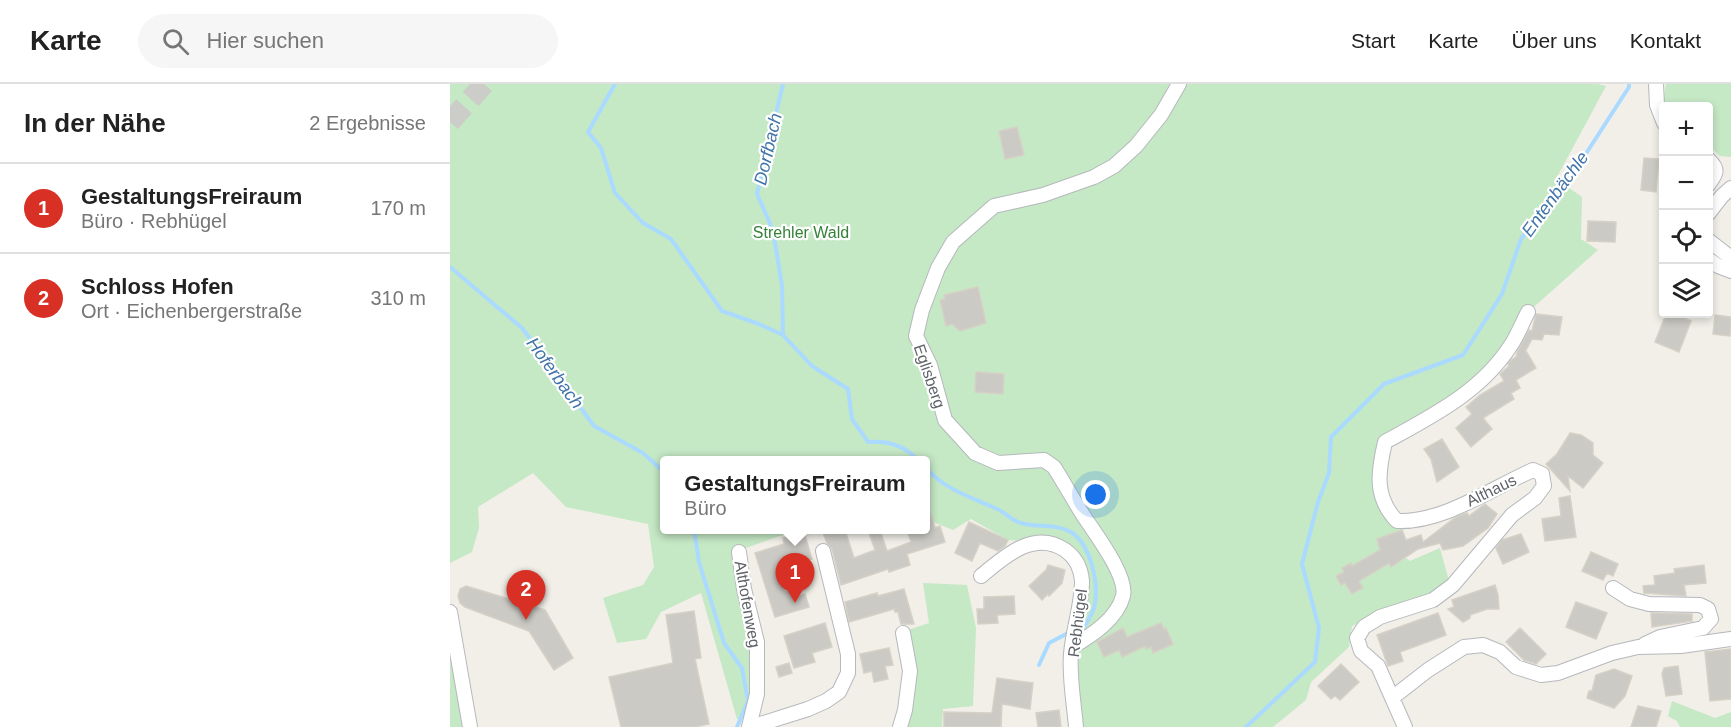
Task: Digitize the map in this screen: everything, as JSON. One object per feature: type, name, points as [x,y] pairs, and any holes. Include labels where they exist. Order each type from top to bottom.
[{"type":"street","name":"Eglisberg","points":[[1074,635],[1090,636],[1115,610],[1123,596],[1121,578],[1054,468],[1044,460],[998,463],[975,453],[945,420],[930,365],[916,336],[922,310],[938,268],[953,242],[994,206],[1052,192],[1094,177],[1114,166],[1136,146],[1161,116],[1179,84]]},
{"type":"street","points":[[1656,84],[1659,110]]},
{"type":"street","points":[[1711,210],[1731,188]]},
{"type":"street","points":[[1713,244],[1731,258]]},
{"type":"street","points":[[1713,262],[1731,271]]},
{"type":"street","name":"Althaus","points":[[1405,727],[1378,666],[1360,651],[1357,638],[1364,627],[1380,617],[1433,600],[1453,585],[1512,515],[1535,498],[1544,486],[1542,474],[1533,470],[1466,503],[1426,519],[1397,521],[1388,512],[1378,486],[1385,442],[1456,402],[1487,374],[1511,345],[1528,312]]},
{"type":"street","name":"Rebhügel","points":[[981,576],[1011,551],[1034,542],[1059,546],[1073,555],[1082,579],[1081,599],[1071,655],[1076,727]]},
{"type":"street","points":[[750,727],[826,701],[838,692],[848,673],[848,654],[823,551]]},
{"type":"street","name":"Althofenweg","points":[[739,552],[744,589],[757,642],[757,694],[750,727]]},
{"type":"street","points":[[1613,588],[1630,599],[1649,604],[1700,604],[1708,609],[1712,619],[1703,628],[1660,637],[1638,647]]},
{"type":"street","points":[[450,612],[470,727]]},
{"type":"street","points":[[900,727],[905,710],[910,671],[903,633]]},
{"type":"street","points":[[1392,698],[1428,670],[1464,647],[1483,645],[1500,652],[1516,667],[1541,675],[1558,673],[1612,652],[1638,647],[1681,646],[1731,639]]},
{"type":"green space","name":"Strehler Wald","points":[[450,84],[1598,84],[1606,86],[1556,179],[1582,197],[1581,239],[1598,250],[1528,312],[1487,374],[1385,442],[1380,464],[1388,512],[1417,525],[1377,539],[1384,560],[1387,560],[1391,567],[1406,558],[1410,561],[1440,548],[1449,581],[1425,596],[1352,626],[1349,647],[1311,682],[1306,700],[1273,727],[1080,727],[1072,647],[1079,567],[1045,542],[1008,540],[971,519],[953,530],[930,521],[930,456],[660,456],[660,534],[785,534],[735,552],[755,643],[749,717],[737,719],[701,593],[661,612],[646,639],[617,643],[603,598],[643,585],[654,567],[648,524],[566,507],[533,473],[478,507],[479,528],[472,552],[450,563]]},
{"type":"green space","points":[[1666,84],[1731,84],[1731,157],[1720,156],[1713,150],[1713,102],[1663,102]]},
{"type":"green space","points":[[923,583],[967,585],[976,628],[973,706],[943,709],[942,727],[901,727],[908,630],[929,623]]},
{"type":"green space","points":[[450,652],[465,727],[450,727]]},
{"type":"green space","points":[[1672,701],[1715,718],[1731,712],[1731,727],[1680,727],[1677,721],[1668,716]]},
{"type":"building","points":[[1017,127],[1024,155],[1005,159],[999,131]]},
{"type":"building","points":[[1644,158],[1659,159],[1656,192],[1641,190]]},
{"type":"building","points":[[1588,221],[1616,222],[1615,242],[1587,241]]},
{"type":"building","points":[[978,287],[986,323],[960,331],[952,324],[946,326],[940,300],[945,299],[944,295]]},
{"type":"building","points":[[1536,314],[1562,317],[1559,335],[1544,334],[1542,340],[1532,339],[1525,352],[1536,368],[1516,380],[1520,388],[1511,393],[1514,399],[1483,418],[1492,429],[1471,447],[1456,428],[1472,414],[1466,407],[1480,395],[1504,381],[1500,374],[1516,357],[1529,330],[1532,331]]},
{"type":"building","points":[[1715,315],[1731,317],[1730,336],[1713,334]]},
{"type":"building","points":[[1664,318],[1684,318],[1691,321],[1679,352],[1655,342]]},
{"type":"building","points":[[976,372],[1004,374],[1003,394],[975,392]]},
{"type":"building","points":[[1570,433],[1581,435],[1593,443],[1593,455],[1603,463],[1583,488],[1568,476],[1570,491],[1546,464],[1557,454]]},
{"type":"building","points":[[1442,439],[1459,467],[1437,482],[1431,459],[1424,449]]},
{"type":"building","points":[[1570,496],[1576,537],[1545,541],[1542,519],[1561,516],[1559,498]]},
{"type":"building","points":[[1485,504],[1497,514],[1488,528],[1463,546],[1443,550],[1440,543],[1418,549],[1391,567],[1389,563],[1359,581],[1363,588],[1352,594],[1345,583],[1341,585],[1336,576],[1344,572],[1342,568],[1351,563],[1352,566],[1380,550],[1377,539],[1402,530],[1406,540],[1421,535],[1423,542],[1456,517],[1467,513],[1469,516]]},
{"type":"building","points":[[930,512],[935,528],[940,526],[945,542],[907,554],[910,565],[889,572],[888,569],[841,585],[832,549],[824,534],[846,534],[854,558],[875,550],[869,534],[881,534],[887,551],[911,542],[908,534],[930,534]]},
{"type":"building","points":[[969,522],[1008,540],[1005,546],[998,551],[980,543],[972,561],[955,553]]},
{"type":"building","points":[[805,534],[812,559],[792,565],[794,569],[780,574],[785,592],[794,589],[797,597],[805,594],[809,607],[775,617],[755,553],[784,544],[783,538]]},
{"type":"building","points":[[1521,534],[1529,552],[1503,564],[1496,548],[1502,540]]},
{"type":"building","points":[[1591,552],[1618,564],[1613,576],[1607,573],[1603,580],[1582,571]]},
{"type":"building","points":[[1048,565],[1065,570],[1062,583],[1042,600],[1029,586],[1046,570]]},
{"type":"building","points":[[1704,565],[1706,583],[1684,585],[1686,596],[1644,593],[1643,586],[1655,585],[1654,576],[1675,573],[1674,569]]},
{"type":"building","points":[[1495,585],[1499,609],[1487,609],[1470,615],[1470,618],[1463,622],[1448,609],[1454,607],[1452,600]]},
{"type":"building","points":[[466,586],[545,610],[573,658],[554,670],[529,631],[465,607],[460,603],[458,596],[460,589]]},
{"type":"building","points":[[904,589],[914,624],[901,624],[898,612],[894,609],[849,622],[845,602],[877,593],[878,596]]},
{"type":"building","points":[[1014,596],[1015,614],[997,615],[998,623],[978,624],[977,609],[984,609],[984,597]]},
{"type":"building","points":[[1576,602],[1607,613],[1596,639],[1566,627]]},
{"type":"building","points":[[694,611],[701,658],[695,659],[709,724],[695,727],[621,727],[609,677],[673,663],[666,615]]},
{"type":"building","points":[[1438,613],[1446,635],[1400,652],[1403,661],[1388,666],[1377,635]]},
{"type":"building","points":[[1651,613],[1692,614],[1692,621],[1652,627]]},
{"type":"building","points":[[825,623],[832,647],[812,653],[815,662],[794,668],[784,636]]},
{"type":"building","points":[[1161,623],[1164,629],[1166,628],[1173,644],[1153,653],[1151,647],[1146,649],[1145,646],[1122,657],[1119,650],[1104,657],[1097,642],[1123,628],[1127,637]]},
{"type":"building","points":[[1520,628],[1546,654],[1536,664],[1524,660],[1506,642]]},
{"type":"building","points":[[889,648],[893,665],[885,666],[888,679],[874,682],[872,671],[864,673],[860,654]]},
{"type":"building","points":[[1731,649],[1731,699],[1710,701],[1705,652]]},
{"type":"building","points":[[789,663],[792,673],[779,677],[776,667]]},
{"type":"building","points":[[1341,664],[1359,682],[1340,700],[1335,696],[1331,699],[1318,686]]},
{"type":"building","points":[[1678,666],[1682,694],[1666,696],[1662,674],[1664,668]]},
{"type":"building","points":[[1614,669],[1632,676],[1625,696],[1614,708],[1587,698],[1589,691],[1592,691],[1596,675]]},
{"type":"building","points":[[997,678],[1033,683],[1030,709],[1002,704],[1001,727],[944,727],[944,712],[992,713]]},
{"type":"building","points":[[1638,706],[1661,711],[1656,727],[1631,727]]},
{"type":"building","points":[[1059,710],[1061,727],[1038,727],[1036,713]]},
{"type":"waterway","points":[[615,84],[588,132],[601,148],[615,193],[643,223],[671,239],[722,311],[783,335]]},
{"type":"waterway","name":"Dorfbach","points":[[783,84],[757,194],[773,230],[782,286],[783,335],[812,366],[848,389],[852,419],[868,442],[895,445],[913,456]]},
{"type":"waterway","name":"Entenbächle","points":[[1246,727],[1315,662],[1319,628],[1302,564],[1318,502],[1329,473],[1331,437],[1384,384],[1463,355],[1502,294],[1521,239],[1578,166],[1629,84]]},
{"type":"waterway","name":"Hoferbach","points":[[450,267],[522,328],[594,426],[643,453],[660,468]]},
{"type":"waterway","name":"Dorfbach","points":[[930,473],[941,482],[968,497],[1000,510],[1018,522],[1065,529],[1078,538],[1092,566],[1096,599],[1092,613],[1083,628],[1077,630]]},
{"type":"waterway","name":"Hoferbach","points":[[695,534],[699,562],[724,643],[742,668],[748,701],[737,727]]},
{"type":"waterway","name":"Dorfbach","points":[[1039,665],[1049,643],[1070,632]]},
{"type":"tunnel","points":[[450,122],[484,84]]},
{"type":"place","name":"GestaltungsFreiraum","points":[[795,603]]},
{"type":"place","name":"Schloss Hofen","points":[[526,620]]}]
